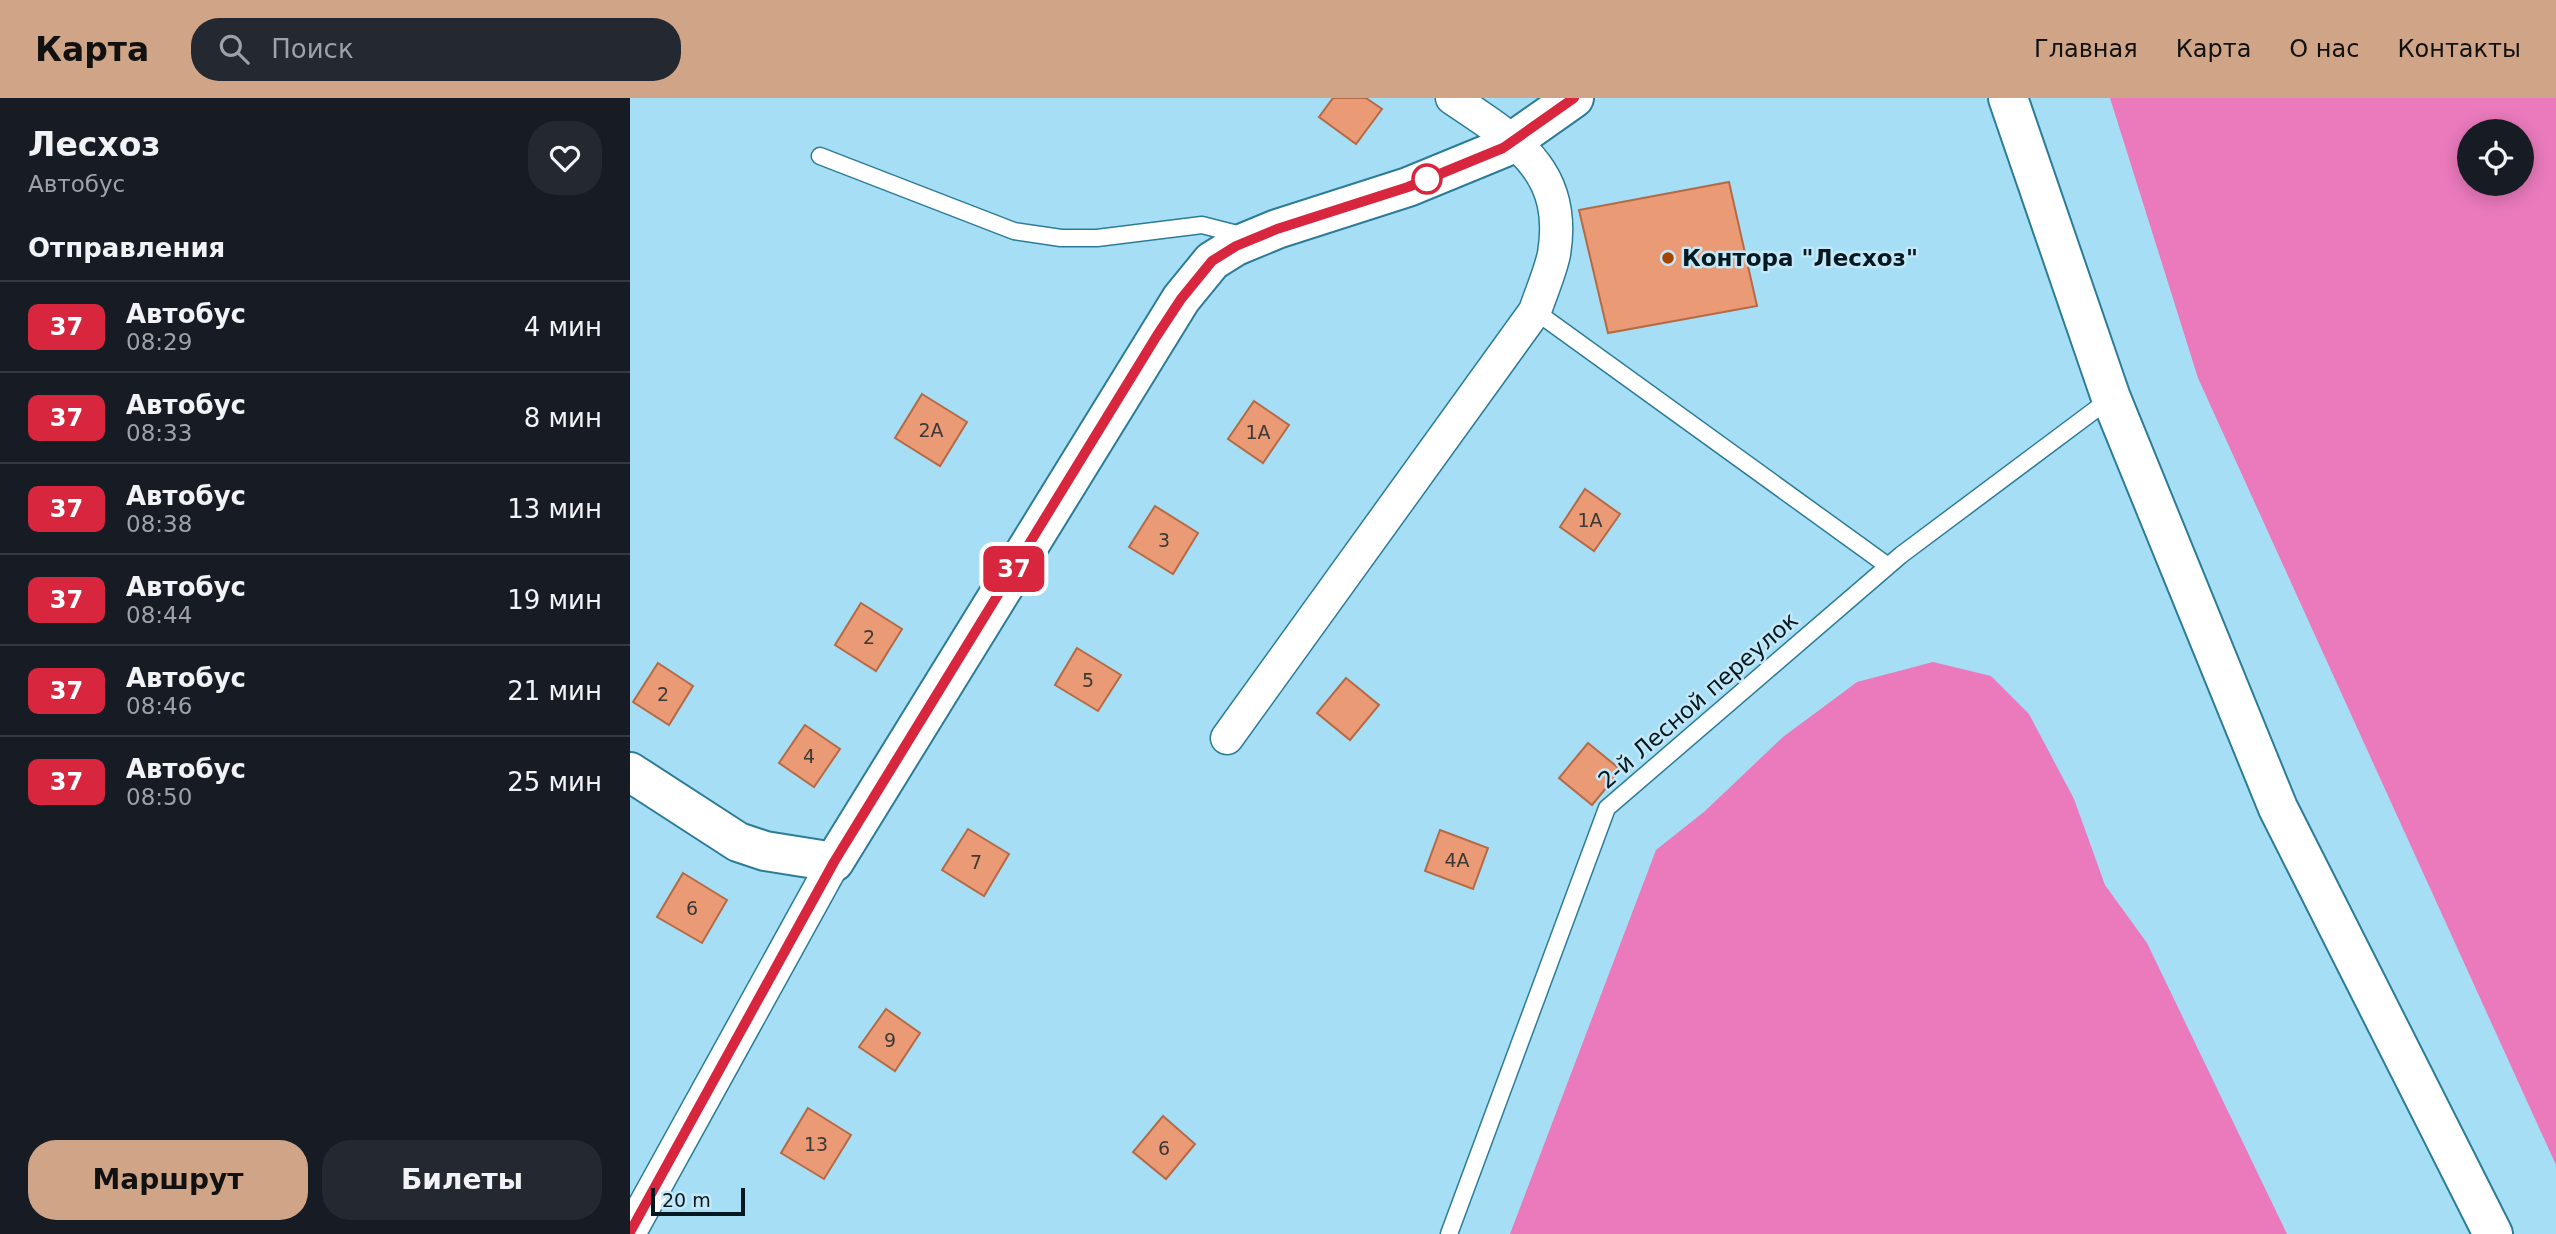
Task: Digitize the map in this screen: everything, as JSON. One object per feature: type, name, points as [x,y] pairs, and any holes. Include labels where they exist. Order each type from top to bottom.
[{"type":"street","points":[[1227,738],[1535,311],[1553,257],[1557,224],[1552,194],[1537,168],[1514,141],[1452,98]]},
{"type":"street","points":[[630,1232],[834,862],[1181,299],[1212,261],[1277,229],[1408,187],[1503,148],[1574,98]]},
{"type":"street","points":[[2008,98],[2110,397],[2278,808],[2493,1234]]},
{"type":"street","points":[[630,772],[738,842],[765,851],[834,862]]},
{"type":"lane","points":[[820,156],[1014,231],[1061,239],[1097,238],[1202,225],[1254,238]]},
{"type":"lane","points":[[1535,311],[1888,566]]},
{"type":"lane","name":"2-й Лесной переулок","points":[[1449,1234],[1607,808],[1888,566],[2110,397]]},
{"type":"shaded area","points":[[2110,98],[2556,98],[2556,1165],[2198,378]]},
{"type":"shaded area","points":[[1933,662],[1991,676],[2029,714],[2074,799],[2105,885],[2147,943],[2287,1234],[1510,1234],[1656,850],[1705,811],[1783,737],[1857,682]]},
{"type":"building","points":[[1333,98],[1366,98],[1382,109],[1356,144],[1319,117]]},
{"type":"building","name":"Контора \"Лесхоз\"","points":[[1729,182],[1757,306],[1608,333],[1579,210]]},
{"type":"building","points":[[922,394],[967,422],[940,466],[895,438]]},
{"type":"building","points":[[1254,401],[1289,425],[1263,463],[1228,439]]},
{"type":"building","points":[[1585,489],[1620,514],[1594,551],[1560,527]]},
{"type":"building","points":[[1155,506],[1198,533],[1173,574],[1129,547]]},
{"type":"building","points":[[861,603],[902,629],[876,671],[835,645]]},
{"type":"building","points":[[1077,648],[1121,675],[1098,711],[1055,685]]},
{"type":"building","points":[[658,663],[693,686],[669,725],[633,702]]},
{"type":"building","points":[[1346,678],[1379,705],[1350,740],[1317,713]]},
{"type":"building","points":[[805,725],[840,749],[814,787],[779,763]]},
{"type":"building","points":[[1588,743],[1621,770],[1592,805],[1559,778]]},
{"type":"building","points":[[968,829],[1009,854],[984,896],[942,870]]},
{"type":"building","points":[[1440,830],[1488,848],[1473,889],[1425,871]]},
{"type":"building","points":[[683,873],[727,900],[702,943],[657,917]]},
{"type":"building","points":[[886,1009],[920,1033],[895,1071],[859,1047]]},
{"type":"building","points":[[808,1108],[851,1135],[824,1179],[781,1153]]},
{"type":"building","points":[[1163,1116],[1195,1144],[1166,1179],[1133,1152]]},
{"type":"bus line","name":"37","points":[[630,1232],[834,862],[1156,337],[1181,299],[1212,261],[1236,246],[1277,229],[1408,187],[1503,148],[1574,98]]},
{"type":"place","name":"Контора \"Лесхоз\"","points":[[1668,258]]}]
